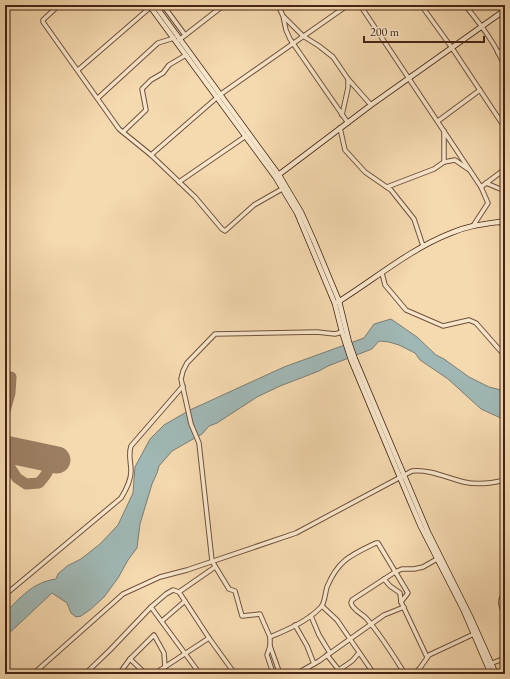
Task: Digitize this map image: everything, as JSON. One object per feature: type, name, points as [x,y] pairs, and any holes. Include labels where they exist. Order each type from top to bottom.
[{"type":"street","points":[[59,5],[43,20],[43,22],[98,98],[123,132],[151,155],[179,182],[225,231],[254,205],[282,189]]},
{"type":"street","points":[[78,70],[152,5]]},
{"type":"street","points":[[152,5],[165,19],[186,55],[219,96],[246,136],[277,176],[282,189],[297,213],[337,302],[342,332],[347,342]]},
{"type":"street","points":[[152,5],[277,176],[301,212],[314,241],[337,302],[353,359],[403,476],[470,616],[489,664],[490,673],[484,674]]},
{"type":"street","points":[[163,5],[185,35]]},
{"type":"street","points":[[98,98],[158,43],[177,40],[224,5]]},
{"type":"street","points":[[278,5],[283,16],[287,35],[348,123]]},
{"type":"street","points":[[151,155],[219,96],[348,5]]},
{"type":"street","points":[[361,5],[481,187],[488,203],[473,226]]},
{"type":"street","points":[[421,5],[452,48],[505,128]]},
{"type":"street","points":[[465,5],[502,58],[505,68]]},
{"type":"street","points":[[277,176],[371,105],[505,10]]},
{"type":"street","points":[[165,19],[170,15]]},
{"type":"street","points":[[283,16],[303,36],[333,57],[348,79],[371,105]]},
{"type":"street","points":[[498,52],[505,48]]},
{"type":"street","points":[[123,132],[146,110],[142,89],[151,80],[163,73],[169,64],[186,55]]},
{"type":"street","points":[[342,115],[348,88],[348,79]]},
{"type":"street","points":[[438,121],[480,90]]},
{"type":"street","points":[[500,119],[505,115]]},
{"type":"street","points":[[340,128],[345,150],[365,172],[391,190],[414,219],[423,246]]},
{"type":"street","points":[[444,130],[444,162]]},
{"type":"street","points":[[179,182],[246,136]]},
{"type":"street","points":[[387,187],[434,169],[444,162],[455,160],[470,170]]},
{"type":"street","points":[[481,187],[505,169]]},
{"type":"street","points":[[486,183],[505,191]]},
{"type":"street","points":[[337,302],[423,246],[449,233],[473,226],[503,222],[505,229]]},
{"type":"street","points":[[382,273],[385,285],[406,310],[443,326],[469,320],[476,323],[505,356]]},
{"type":"street","points":[[268,674],[272,672],[267,655],[270,646],[270,637],[260,614],[242,616],[235,591],[229,589],[212,561],[199,443],[191,424],[181,379],[187,363],[215,334],[317,332],[335,334],[342,332]]},
{"type":"street","points":[[5,595],[121,498],[127,489],[131,472],[129,453],[131,446],[183,386]]},
{"type":"street","points":[[33,674],[123,594],[160,577],[187,570],[296,533],[412,471],[426,471],[466,482],[483,483],[504,480]]},
{"type":"street","points":[[403,476],[418,520],[489,664],[496,674]]},
{"type":"street","points":[[270,637],[311,616],[322,606],[333,573],[347,557],[370,545],[378,543],[408,593],[401,602]]},
{"type":"street","points":[[406,674],[371,624],[362,614],[352,607],[350,603],[352,600],[367,592],[395,572],[402,569],[423,567],[438,559]]},
{"type":"street","points":[[179,592],[215,567]]},
{"type":"street","points":[[384,579],[390,586],[400,593],[401,602],[427,656]]},
{"type":"street","points":[[85,674],[110,650],[150,607],[173,590],[179,592],[209,638],[236,674]]},
{"type":"street","points":[[505,592],[500,598],[500,604],[505,615]]},
{"type":"street","points":[[162,621],[185,601]]},
{"type":"street","points":[[322,606],[337,620],[374,674]]},
{"type":"street","points":[[150,607],[162,621],[200,674]]},
{"type":"street","points":[[296,674],[314,664],[391,611],[404,607]]},
{"type":"street","points":[[311,616],[329,654],[342,674]]},
{"type":"street","points":[[295,625],[307,646],[314,664]]},
{"type":"street","points":[[414,674],[420,668],[427,656],[474,634]]},
{"type":"street","points":[[119,674],[130,659],[154,635],[164,653],[164,674]]},
{"type":"street","points":[[154,674],[209,638]]},
{"type":"street","points":[[270,646],[280,674]]},
{"type":"street","points":[[339,670],[347,665],[359,653]]},
{"type":"street","points":[[489,664],[505,658]]},
{"type":"street","points":[[130,659],[146,674]]},
{"type":"street","points":[[307,668],[310,674]]},
{"type":"water","points":[[391,319],[417,337],[436,355],[469,377],[489,387],[505,391],[505,420],[481,409],[448,379],[420,360],[415,353],[399,345],[379,341],[372,349],[280,386],[257,397],[217,423],[209,426],[202,434],[172,451],[159,466],[152,484],[140,524],[137,548],[104,597],[91,609],[81,616],[76,617],[71,613],[67,603],[52,593],[5,637],[5,613],[16,602],[40,583],[56,579],[58,574],[67,566],[81,559],[100,544],[118,525],[133,493],[135,467],[150,439],[164,425],[190,410],[284,367],[364,338],[374,324]]},
{"type":"taxiway","points":[[5,411],[10,393],[11,377]]},
{"type":"taxiway","points":[[5,460],[17,478],[26,484],[39,483],[49,469],[49,458]]},
{"type":"runway","points":[[5,449],[57,460]]}]
